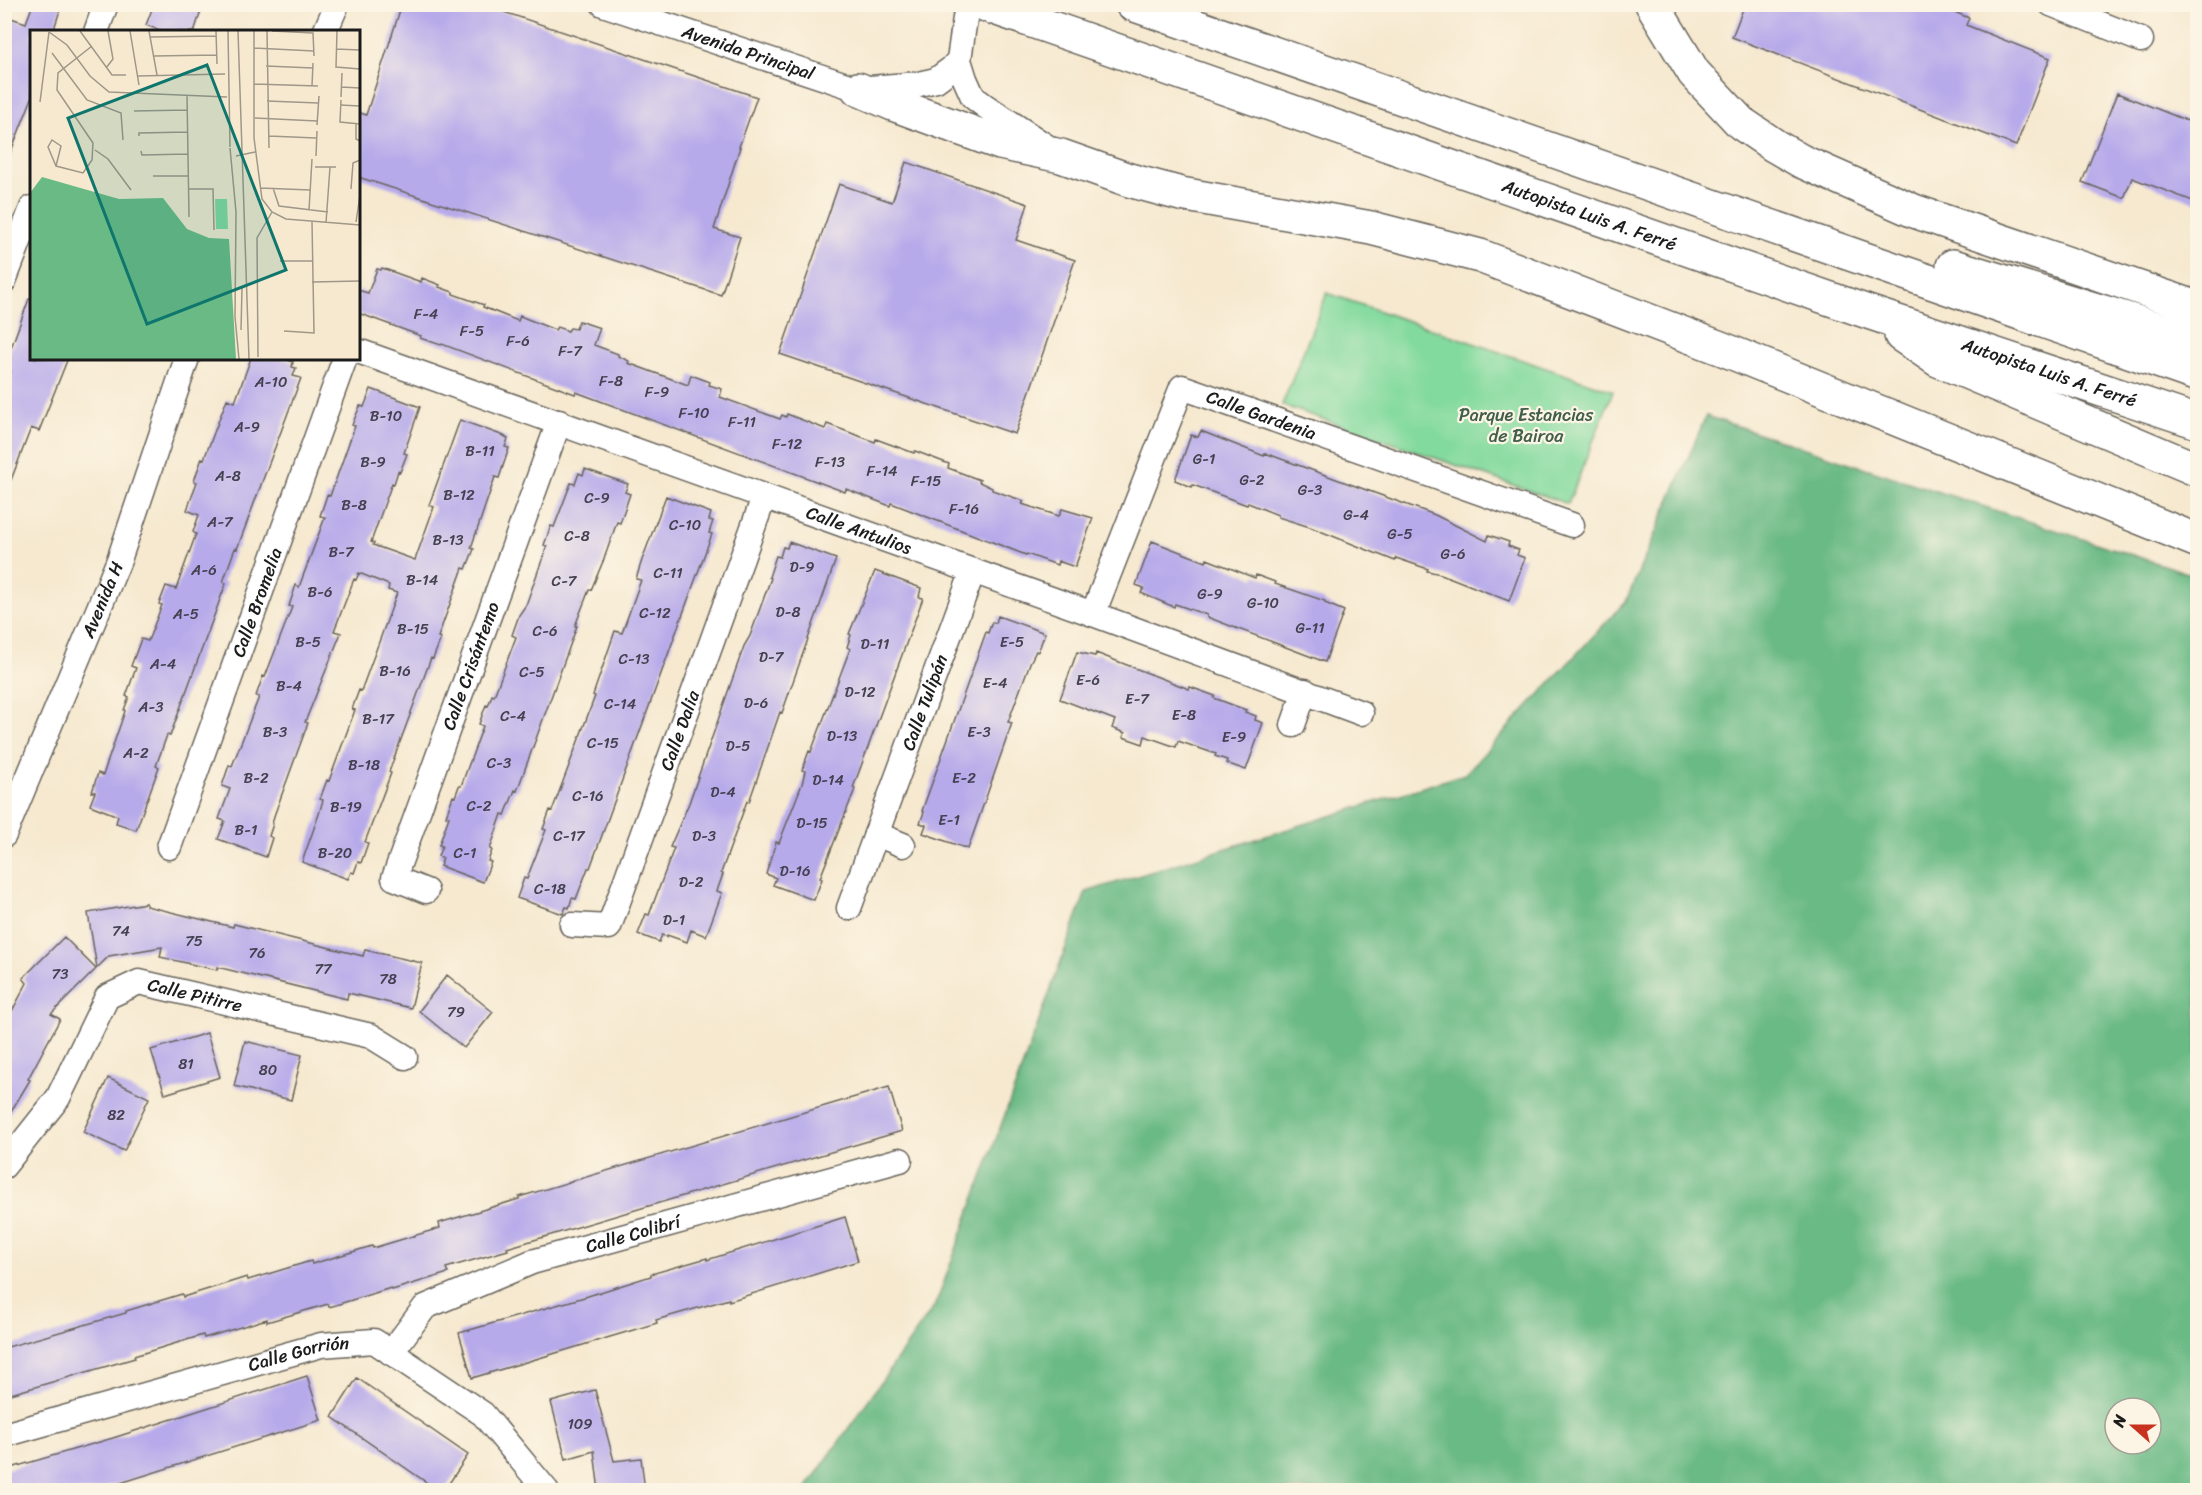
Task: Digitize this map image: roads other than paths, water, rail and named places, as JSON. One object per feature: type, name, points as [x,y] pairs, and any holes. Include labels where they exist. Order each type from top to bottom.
[{"type":"highway","name":"Autopista Luis A. Ferré","points":[[983,4],[1868,312],[2198,422]]},
{"type":"highway","points":[[1132,4],[2198,375]]},
{"type":"highway","points":[[1652,4],[1694,73],[1741,123],[1792,156],[1914,210],[2198,308]]},
{"type":"highway","points":[[858,89],[1000,143],[1061,156],[1129,180],[1181,194],[1371,228],[1480,256],[1723,349],[2198,541]]},
{"type":"highway","points":[[1804,237],[1921,255],[2198,341]]},
{"type":"highway","points":[[1868,312],[1938,360],[2198,470]]},
{"type":"street","points":[[97,30],[106,4]]},
{"type":"street","points":[[327,30],[338,4]]},
{"type":"street","name":"Avenida Principal","points":[[603,4],[858,89]]},
{"type":"street","points":[[967,4],[959,60],[974,97],[1061,156]]},
{"type":"street","points":[[2051,4],[2097,12],[2141,40]]},
{"type":"street","points":[[858,89],[896,84],[919,84],[936,80],[959,60]]},
{"type":"street","points":[[4,281],[30,213]]},
{"type":"street","name":"Calle Antulios","points":[[360,352],[1093,614],[1361,713]]},
{"type":"street","name":"Avenida H","points":[[4,835],[119,560],[186,360]]},
{"type":"street","name":"Calle Bromelia","points":[[169,848],[344,360]]},
{"type":"street","name":"Calle Gardenia","points":[[1093,614],[1182,387],[1572,525]]},
{"type":"street","name":"Calle Crisántemo","points":[[426,891],[394,878],[560,422]]},
{"type":"street","name":"Calle Dalia","points":[[572,925],[609,927],[764,497]]},
{"type":"street","name":"Calle Tulipán","points":[[849,908],[973,571]]},
{"type":"street","points":[[1293,725],[1305,691]]},
{"type":"street","points":[[876,834],[903,845]]},
{"type":"street","name":"Calle Pitirre","points":[[4,1166],[58,1098],[107,997],[139,982],[371,1036],[405,1057]]},
{"type":"street","name":"Calle Colibrí","points":[[391,1353],[425,1307],[532,1262],[900,1160]]},
{"type":"street","name":"Calle Gorrión","points":[[4,1435],[321,1345],[374,1341],[483,1414],[546,1491]]},
{"type":"park label","name":"Parque Estancias de Bairoa","points":[[1526,425]]}]
